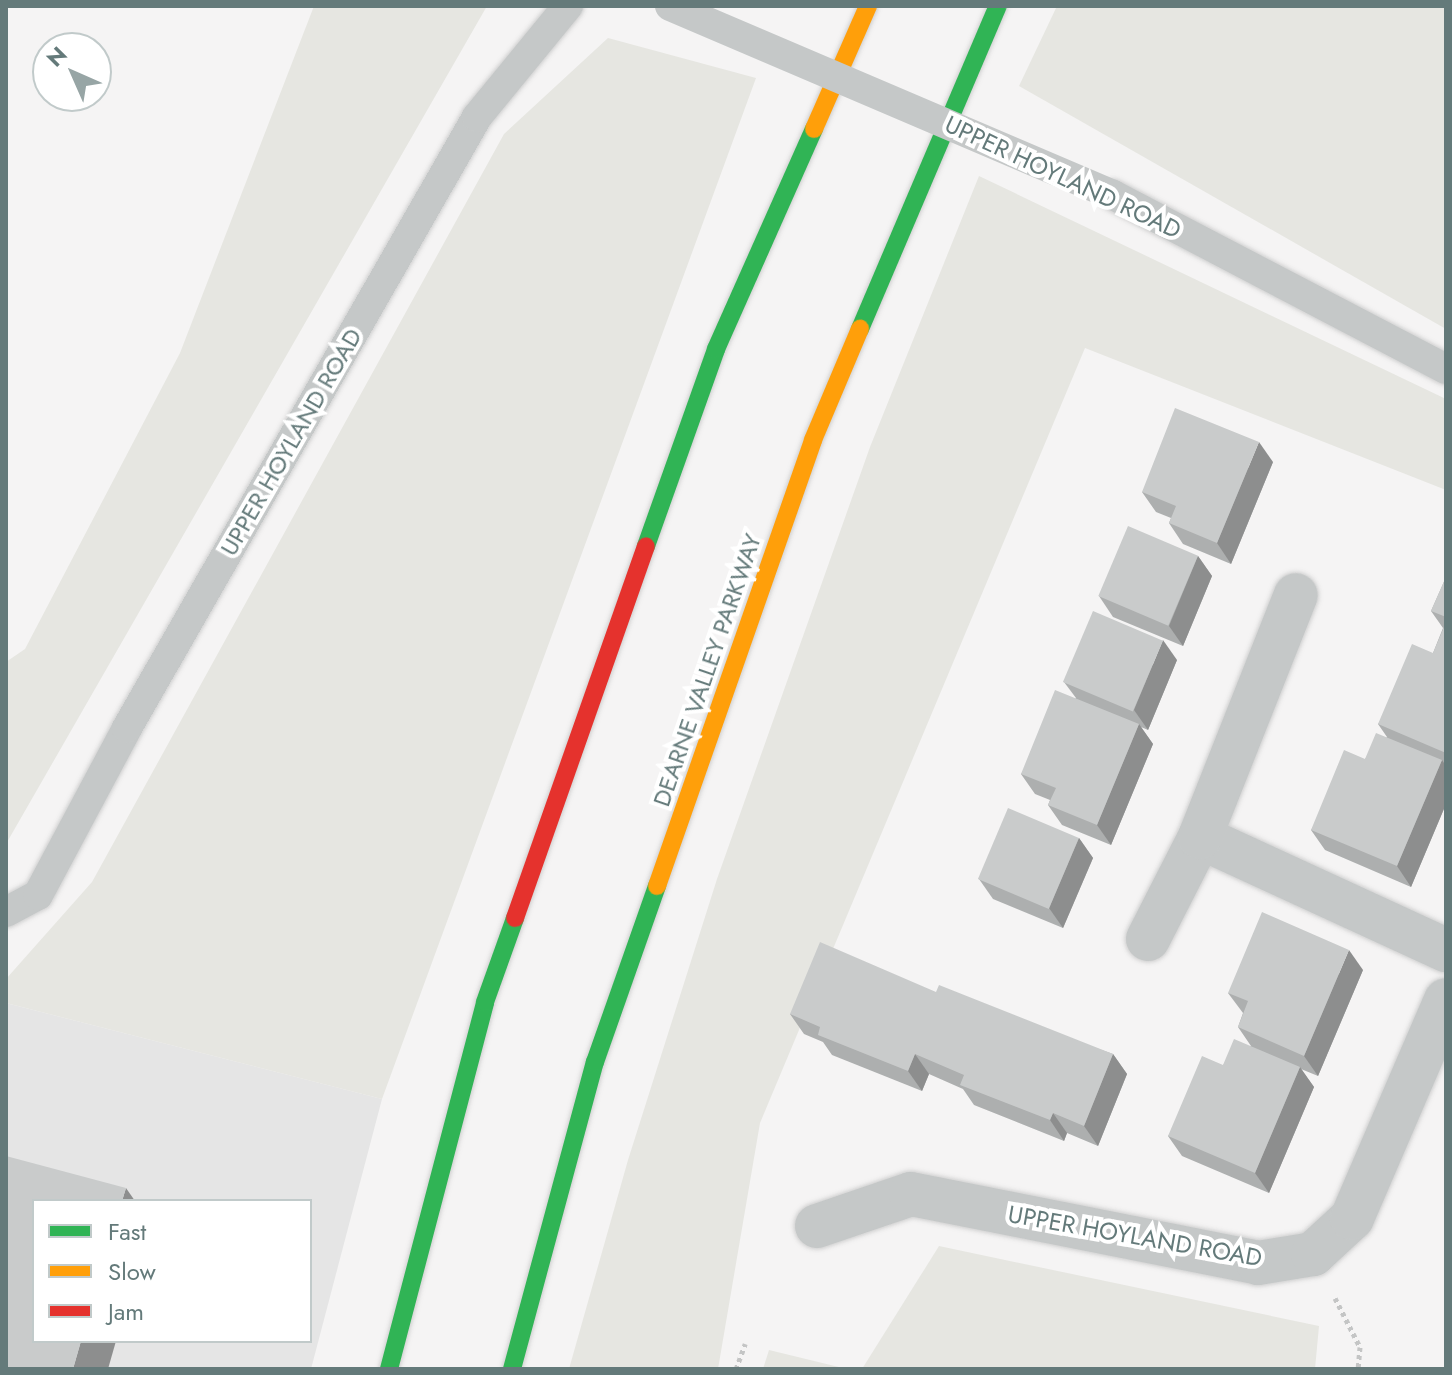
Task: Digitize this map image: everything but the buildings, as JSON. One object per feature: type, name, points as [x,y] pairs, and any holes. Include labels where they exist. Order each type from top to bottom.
[{"type":"highway","points":[[389,1369],[485,1002],[716,349],[868,6]]},
{"type":"highway","name":"DEARNE VALLEY PARKWAY","points":[[512,1369],[595,1062],[813,440],[998,6]]},
{"type":"street","points":[[1148,939],[1200,837],[1296,595]]},
{"type":"street","points":[[1200,837],[1446,950]]},
{"type":"street","points":[[1313,1254],[1352,1218],[1446,1000]]},
{"type":"street","name":"UPPER HOYLAND ROAD","points":[[817,1226],[911,1194],[1258,1263],[1313,1254]]},
{"type":"lane","name":"UPPER HOYLAND ROAD","points":[[6,912],[38,895],[127,728],[477,117],[568,6]]},
{"type":"lane","name":"UPPER HOYLAND ROAD","points":[[670,6],[1113,195],[1446,369]]},
{"type":"path","points":[[1313,1254],[1360,1347],[1358,1369]]},
{"type":"path","points":[[736,1369],[745,1344]]},
{"type":"shaded area","points":[[314,6],[487,6],[6,844],[6,662],[25,649],[180,353]]},
{"type":"shaded area","points":[[1057,6],[1446,6],[1446,329],[1019,86]]},
{"type":"shaded area","points":[[608,38],[756,78],[382,1099],[6,1003],[6,979],[92,882],[504,134]]},
{"type":"shaded area","points":[[979,176],[1446,399],[1446,490],[1085,348],[760,1123],[718,1369],[569,1369],[628,1160],[717,879],[870,447]]},
{"type":"shaded area","points":[[6,1003],[382,1099],[311,1369],[6,1369]]},
{"type":"shaded area","points":[[939,1246],[1319,1326],[1315,1369],[862,1369]]},
{"type":"shaded area","points":[[769,1350],[847,1369],[763,1369]]},
{"type":"traffic: fast","points":[[860,329],[998,6]]},
{"type":"traffic: fast","points":[[646,546],[716,349],[814,129]]},
{"type":"traffic: fast","points":[[512,1369],[595,1062],[657,886]]},
{"type":"traffic: fast","points":[[389,1369],[485,1002],[515,918]]},
{"type":"traffic: slow","points":[[814,129],[868,6]]},
{"type":"traffic: slow","points":[[657,886],[813,440],[860,329]]},
{"type":"traffic: jam","points":[[515,918],[646,546]]}]
